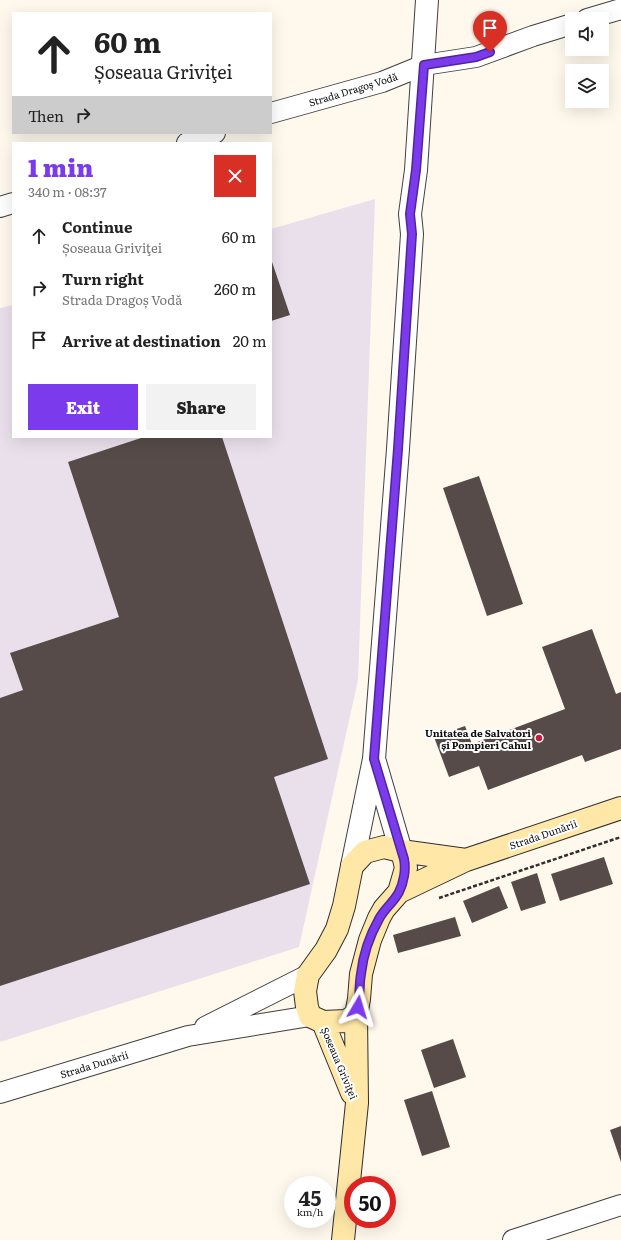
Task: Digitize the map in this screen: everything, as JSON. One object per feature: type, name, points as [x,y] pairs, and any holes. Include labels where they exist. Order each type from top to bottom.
[{"type":"main road","name":"Strada Dunării","points":[[399,892],[466,860],[621,808]]},
{"type":"main road","name":"Strada Dunării","points":[[352,866],[365,852],[384,847],[401,851],[466,860]]},
{"type":"main road","points":[[399,892],[406,868],[401,851]]},
{"type":"main road","points":[[308,975],[326,950],[337,929],[344,906],[352,866]]},
{"type":"main road","name":"Șoseaua Griviţei","points":[[342,1240],[356,1103],[356,1015],[361,974],[370,940],[382,914],[399,892]]},
{"type":"main road","name":"Șoseaua Griviţei","points":[[308,975],[305,991],[306,1007],[316,1019],[356,1103]]},
{"type":"main road","points":[[316,1019],[346,1021],[356,1015]]},
{"type":"street","points":[[352,866],[374,759],[412,234],[410,214],[416,170],[424,65],[427,0]]},
{"type":"street","points":[[609,13],[621,9]]},
{"type":"street","name":"Strada Dragoș Vodă","points":[[272,113],[382,82],[424,65],[476,57],[565,26]]},
{"type":"street","points":[[189,142],[212,134]]},
{"type":"street","points":[[0,207],[12,203]]},
{"type":"street","points":[[374,759],[401,851]]},
{"type":"street","name":"Strada Dunării","points":[[188,1036],[308,975]]},
{"type":"street","name":"Strada Dunării","points":[[0,1093],[188,1036],[316,1019]]},
{"type":"street","points":[[513,1240],[621,1205]]},
{"type":"path","points":[[433,900],[621,837]]},
{"type":"shaded area","points":[[375,199],[358,680],[299,947],[0,1042],[0,308],[12,305],[12,438],[272,438],[272,229]]},
{"type":"building","points":[[272,262],[290,315],[272,321]]},
{"type":"building","points":[[141,438],[222,438],[328,759],[274,777],[310,884],[0,986],[0,698],[23,690],[10,653],[119,617],[68,462]]},
{"type":"building","points":[[479,476],[523,604],[487,616],[443,488]]},
{"type":"building","points":[[592,629],[616,694],[621,692],[621,749],[585,762],[582,755],[488,790],[479,766],[449,777],[434,737],[465,726],[472,744],[565,709],[542,647]]},
{"type":"building","points":[[604,857],[613,884],[560,901],[551,874]]},
{"type":"building","points":[[537,873],[546,903],[521,911],[511,882]]},
{"type":"building","points":[[499,886],[508,908],[472,923],[463,901]]},
{"type":"building","points":[[455,917],[461,936],[398,953],[393,935]]},
{"type":"building","points":[[453,1039],[466,1077],[434,1088],[421,1050]]},
{"type":"building","points":[[432,1091],[450,1147],[422,1156],[404,1100]]},
{"type":"building","points":[[621,1126],[621,1162],[610,1130]]},
{"type":"place","name":"Unitatea de Salvatori și Pompieri Cahul","points":[[539,738]]},
{"type":"route","points":[[358,1007],[361,974],[370,940],[384,909],[399,892],[406,868],[374,759],[400,419],[412,234],[410,214],[416,170],[424,65],[476,57],[490,52]]}]
